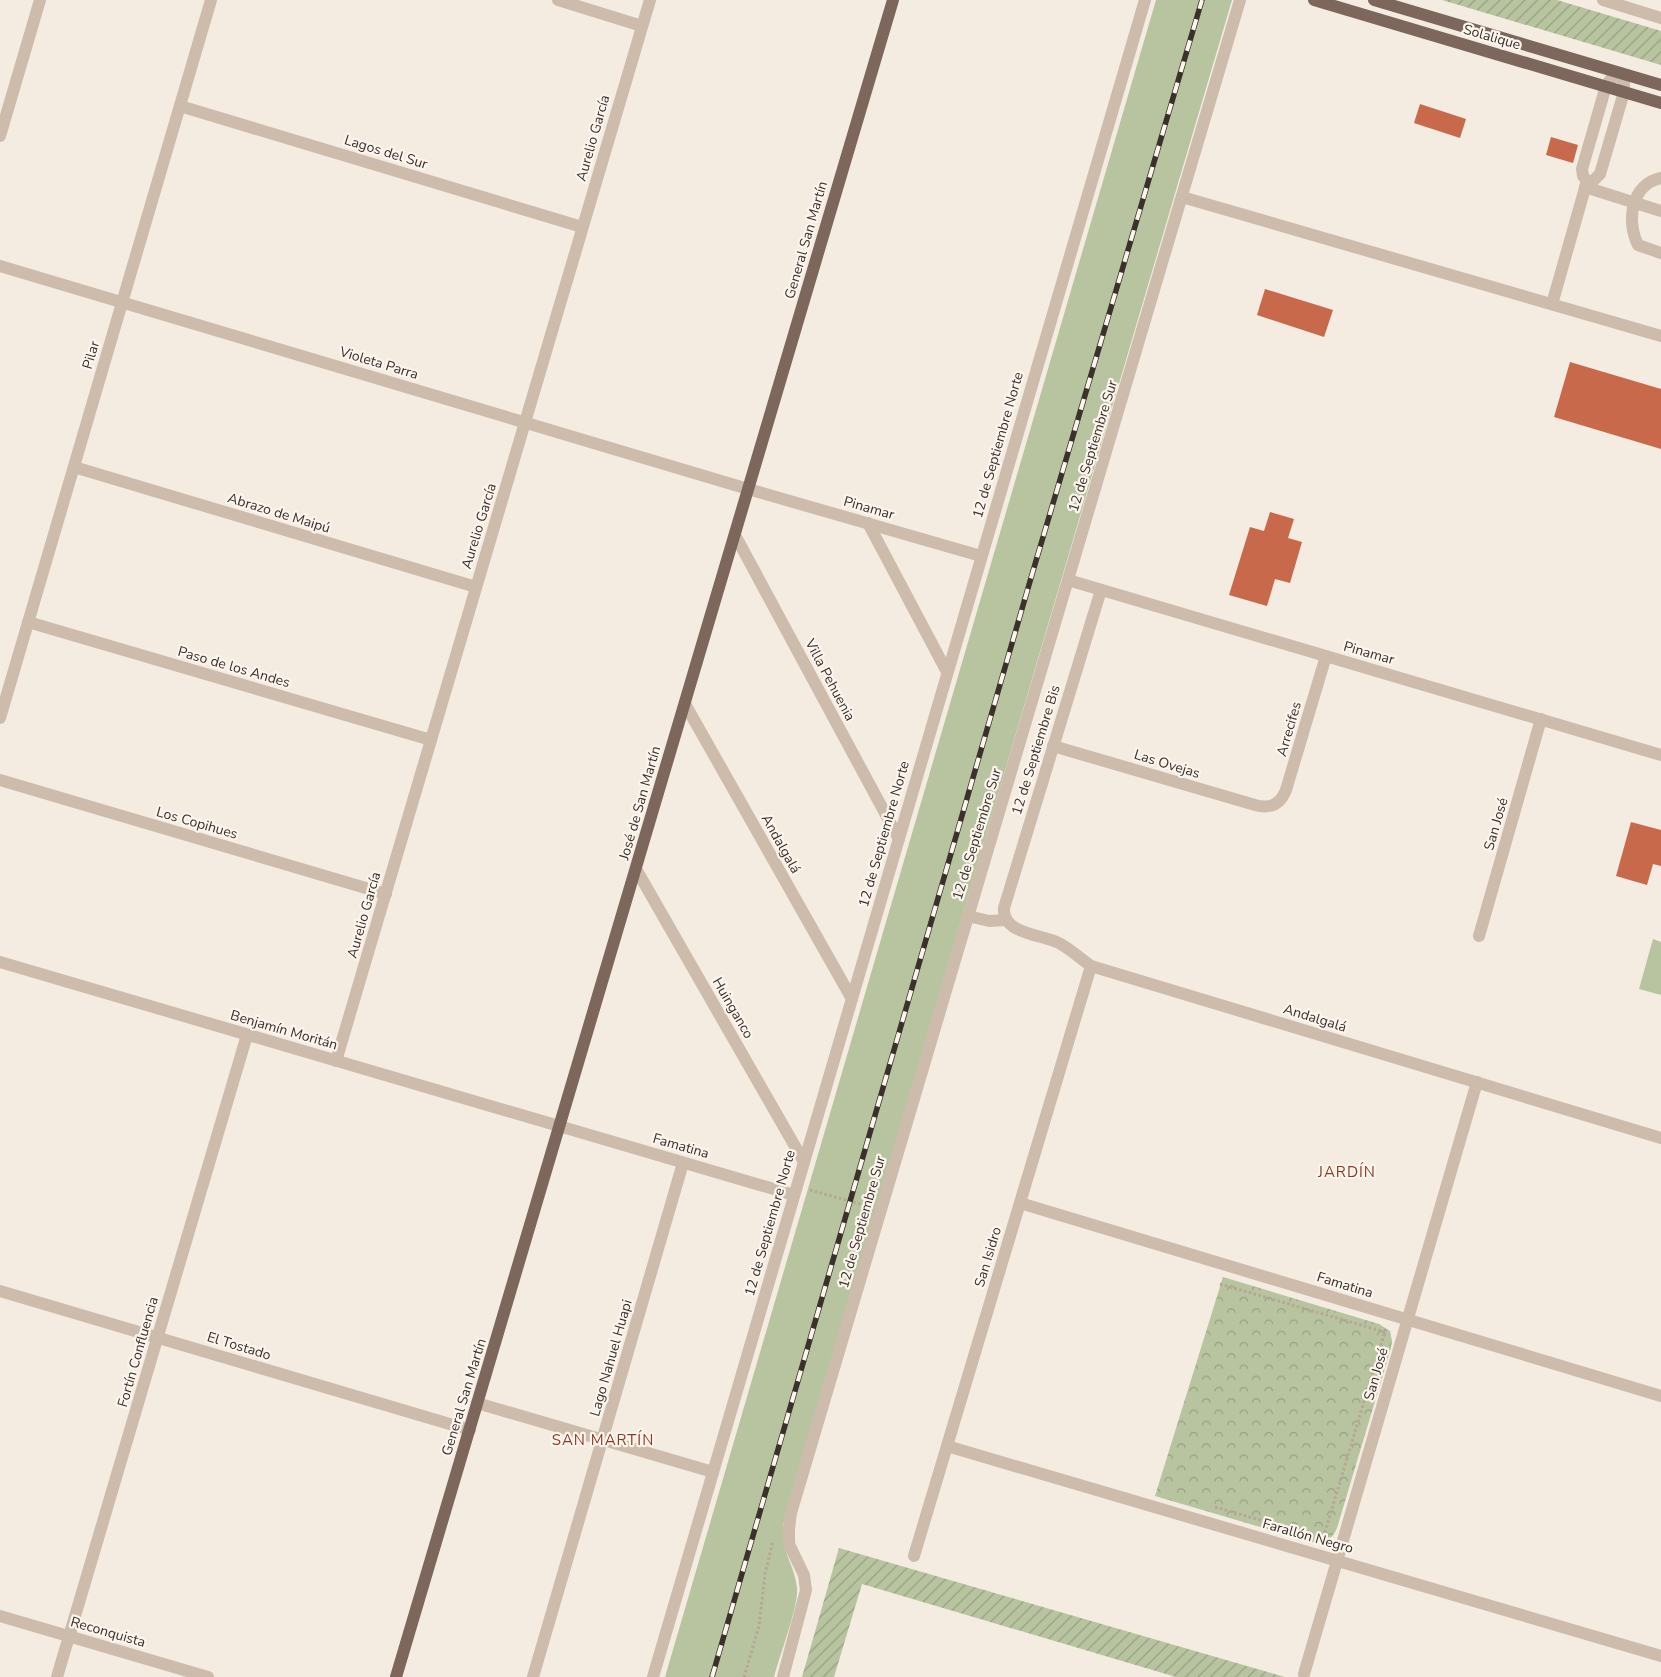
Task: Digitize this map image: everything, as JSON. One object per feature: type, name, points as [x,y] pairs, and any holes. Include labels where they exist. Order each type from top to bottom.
[{"type":"main road","name":"General San Martín","points":[[748,489],[893,0]]},
{"type":"main road","name":"Solalique","points":[[1314,0],[1661,103]]},
{"type":"main road","name":"Solalique","points":[[1374,0],[1661,85]]},
{"type":"main road","name":"José de San Martín","points":[[560,1126],[748,489]]},
{"type":"main road","name":"General San Martín","points":[[396,1677],[560,1126]]},
{"type":"street","points":[[0,136],[40,0]]},
{"type":"street","name":"Pilar","points":[[0,718],[211,0]]},
{"type":"street","points":[[558,0],[642,26]]},
{"type":"street","name":"Aurelio García","points":[[336,1061],[650,0]]},
{"type":"street","name":"12 de Septiembre Norte","points":[[653,1677],[1146,0]]},
{"type":"street","name":"12 de Septiembre Sur","points":[[783,1677],[806,1590],[804,1575],[790,1544],[791,1514],[1240,0]]},
{"type":"street","points":[[1603,0],[1661,18]]},
{"type":"street","points":[[1552,304],[1586,184],[1582,169],[1606,86],[1610,80],[1620,73],[1624,84],[1624,92],[1600,174],[1593,181],[1586,184]]},
{"type":"street","name":"Lagos del Sur","points":[[180,106],[582,227]]},
{"type":"street","points":[[1661,178],[1647,182],[1633,202],[1632,233],[1638,245],[1661,253]]},
{"type":"street","points":[[1586,184],[1661,212]]},
{"type":"street","points":[[1182,197],[1661,336]]},
{"type":"street","name":"Violeta Parra","points":[[0,266],[748,489]]},
{"type":"street","name":"Abrazo de Maipú","points":[[74,467],[476,587]]},
{"type":"street","name":"Pinamar","points":[[748,489],[981,556]]},
{"type":"street","points":[[868,524],[947,672]]},
{"type":"street","name":"Villa Pehuenia","points":[[734,535],[899,839]]},
{"type":"street","name":"Pinamar","points":[[1068,580],[1661,755]]},
{"type":"street","name":"12 de Septiembre Bis","points":[[1006,920],[1004,908],[1101,590]]},
{"type":"street","name":"Paso de los Andes","points":[[28,622],[431,740]]},
{"type":"street","name":"Arrecifes","points":[[1273,806],[1279,802],[1286,790],[1326,656]]},
{"type":"street","name":"Andalgalá","points":[[685,704],[852,999]]},
{"type":"street","name":"San José","points":[[1479,936],[1541,719]]},
{"type":"street","name":"Las Ovejas","points":[[1054,746],[1255,805],[1273,806]]},
{"type":"street","name":"Los Copihues","points":[[0,780],[386,894]]},
{"type":"street","name":"Huinganco","points":[[636,869],[804,1162]]},
{"type":"street","name":"Andalgalá","points":[[968,916],[989,921],[1006,920],[1015,928],[1059,943],[1091,966],[1661,1138]]},
{"type":"street","name":"Benjamín Moritán","points":[[0,962],[560,1126]]},
{"type":"street","name":"San Isidro","points":[[914,1556],[1091,966]]},
{"type":"street","name":"Fortín Confluencia","points":[[57,1677],[247,1035]]},
{"type":"street","name":"San José","points":[[1304,1674],[1477,1082]]},
{"type":"street","name":"Famatina","points":[[560,1126],[794,1195]]},
{"type":"street","name":"Lago Nahuel Huapi","points":[[534,1677],[683,1163]]},
{"type":"street","name":"Famatina","points":[[1020,1203],[1661,1396]]},
{"type":"street","name":"El Tostado","points":[[0,1291],[470,1430]]},
{"type":"street","points":[[478,1404],[713,1472]]},
{"type":"street","name":"Farallón Negro","points":[[947,1446],[1661,1656]]},
{"type":"street","name":"Reconquista","points":[[0,1616],[208,1677]]},
{"type":"path","points":[[794,1195],[808,1189],[860,1204]]},
{"type":"path","points":[[1220,1284],[1386,1330],[1390,1334]]},
{"type":"path","points":[[1321,1543],[1386,1330]]},
{"type":"path","points":[[1212,1506],[1329,1540]]},
{"type":"green space","points":[[1156,0],[1232,0],[784,1521],[785,1548],[797,1588],[795,1606],[788,1631],[774,1677],[665,1677]]},
{"type":"green space","points":[[1442,0],[1557,0],[1661,31],[1661,65]]},
{"type":"green space","points":[[1653,939],[1661,942],[1661,995],[1639,989]]},
{"type":"green space","points":[[1223,1277],[1379,1324],[1390,1331],[1391,1348],[1337,1528],[1333,1536],[1324,1542],[1311,1542],[1155,1496]]},
{"type":"green space","points":[[839,1548],[1285,1677],[1176,1677],[862,1584],[834,1677],[802,1677]]},
{"type":"building","points":[[1420,104],[1466,119],[1460,138],[1414,123]]},
{"type":"building","points":[[1551,137],[1578,145],[1573,163],[1546,155]]},
{"type":"building","points":[[1265,289],[1333,310],[1324,337],[1257,315]]},
{"type":"building","points":[[1570,362],[1661,389],[1661,449],[1554,417]]},
{"type":"building","points":[[1270,512],[1294,519],[1288,538],[1302,542],[1290,583],[1275,579],[1267,606],[1229,595],[1250,527],[1264,531]]},
{"type":"building","points":[[1631,822],[1661,830],[1661,866],[1653,864],[1647,885],[1616,876]]},
{"type":"railway","points":[[712,1677],[1033,571],[1202,0]]},
{"type":"district","name":"JARDÍN","points":[[1347,1172]]},
{"type":"district","name":"SAN MARTÍN","points":[[603,1440]]}]
